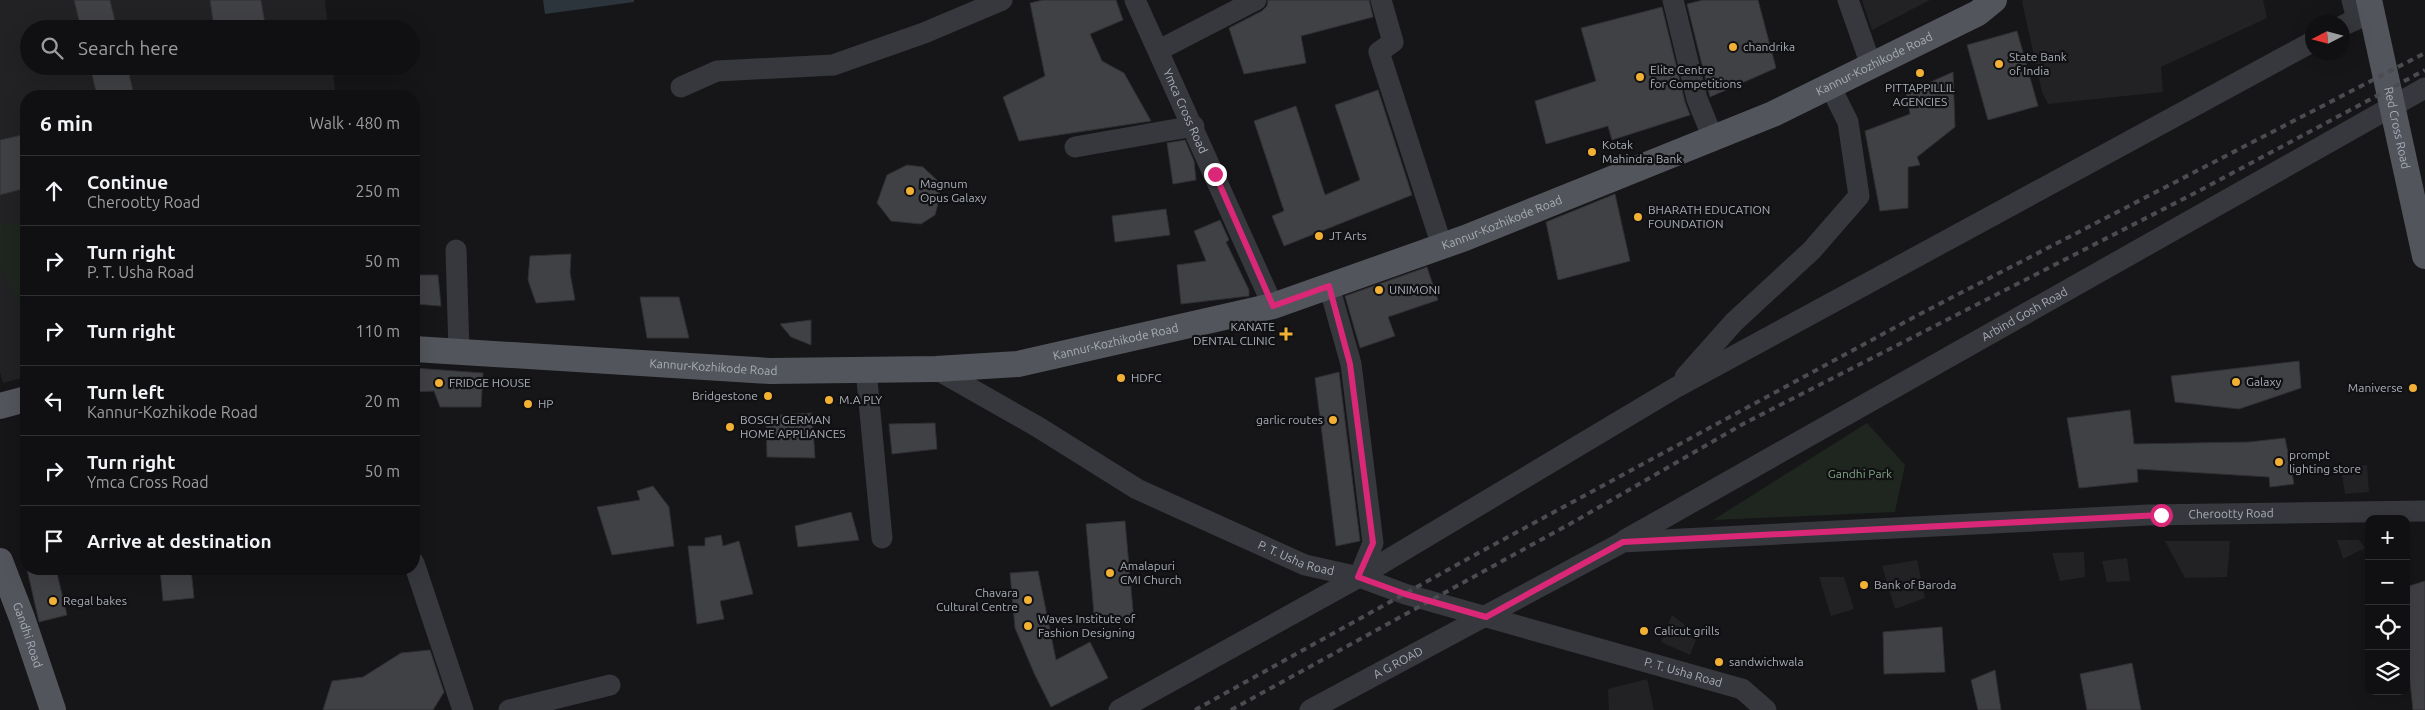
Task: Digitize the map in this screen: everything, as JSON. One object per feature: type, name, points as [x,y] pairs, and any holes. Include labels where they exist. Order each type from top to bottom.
[{"type":"main road","name":"Kannur-Kozhikode Road","points":[[420,349],[770,371],[936,369],[1018,364],[1273,306],[1442,246],[1773,114],[1978,13],[1994,0]]},
{"type":"main road","name":"Red Cross Road","points":[[2369,0],[2425,256]]},
{"type":"main road","points":[[0,406],[20,401]]},
{"type":"main road","name":"Gandhi Road","points":[[0,561],[54,710]]},
{"type":"street","points":[[681,87],[717,72],[833,64],[924,33],[1002,0]]},
{"type":"street","name":"Ymca Cross Road","points":[[1135,0],[1160,50],[1273,306]]},
{"type":"street","points":[[1160,50],[1256,0]]},
{"type":"street","points":[[1381,0],[1393,42],[1379,52],[1442,246]]},
{"type":"street","points":[[1673,0],[1697,99],[1713,138]]},
{"type":"street","points":[[1848,0],[1871,65]]},
{"type":"street","points":[[2350,22],[2357,19],[2352,0]]},
{"type":"street","points":[[1118,710],[1358,577],[1675,388],[2305,46]]},
{"type":"street","points":[[1675,388],[1734,322],[1812,250],[1860,196],[1848,122],[1830,86]]},
{"type":"street","name":"Arbind Gosh Road","points":[[1623,542],[2425,88]]},
{"type":"street","points":[[1075,148],[1194,126]]},
{"type":"street","points":[[456,250],[459,352]]},
{"type":"street","points":[[1329,286],[1350,364],[1373,543],[1358,577]]},
{"type":"street","name":"P. T. Usha Road","points":[[936,369],[1038,427],[1136,489],[1305,564],[1358,577],[1405,594],[1742,689],[1766,710]]},
{"type":"street","points":[[866,370],[882,538]]},
{"type":"street","name":"Cherootty Road","points":[[1486,617],[1623,542],[2148,515],[2425,511]]},
{"type":"street","points":[[418,575],[463,710]]},
{"type":"street","name":"A G ROAD","points":[[1310,710],[1486,617]]},
{"type":"street","points":[[510,710],[586,701],[610,685]]},
{"type":"shaded area","points":[[0,0],[325,0],[327,20],[20,20],[20,75],[333,75],[335,90],[20,90],[20,379],[3,383],[0,372]]},
{"type":"shaded area","points":[[543,0],[634,0],[634,2],[545,14]]},
{"type":"shaded area","points":[[1862,0],[1930,0],[1872,30]]},
{"type":"shaded area","points":[[2023,0],[2263,0],[2267,18],[2161,67],[2163,92],[2048,104],[2042,92]]},
{"type":"shaded area","points":[[2367,465],[2369,492],[2345,494],[2341,468]]},
{"type":"shaded area","points":[[2337,540],[2359,540],[2365,548],[2343,559]]},
{"type":"shaded area","points":[[2165,541],[2230,541],[2227,577],[2185,578]]},
{"type":"shaded area","points":[[2084,552],[2085,577],[2060,581],[2052,553]]},
{"type":"shaded area","points":[[2127,558],[2130,581],[2107,582],[2102,561]]},
{"type":"shaded area","points":[[1917,560],[1925,598],[1895,609],[1882,566]]},
{"type":"shaded area","points":[[1819,577],[1844,577],[1854,609],[1831,616]]},
{"type":"shaded area","points":[[1672,615],[1698,635],[1690,655],[1661,642]]},
{"type":"shaded area","points":[[1647,679],[1654,710],[1609,710],[1608,689]]},
{"type":"green space","points":[[20,220],[20,306],[0,265],[0,226]]},
{"type":"green space","name":"Gandhi Park","points":[[1867,423],[1905,465],[1895,512],[1713,520]]},
{"type":"building","points":[[74,0],[110,0],[115,20],[79,20]]},
{"type":"building","points":[[210,0],[261,0],[264,20],[213,20]]},
{"type":"building","points":[[1043,0],[1116,0],[1123,20],[1090,34],[1102,61],[1124,73],[1151,121],[1019,141],[1003,97],[1045,76],[1030,3]]},
{"type":"building","points":[[1268,0],[1369,0],[1373,17],[1301,36],[1306,63],[1244,74],[1229,28],[1262,11],[1267,6]]},
{"type":"building","name":"chandrika","points":[[1703,0],[1758,0],[1776,68],[1710,97],[1687,4]]},
{"type":"building","name":"Elite Centre for Competitions","points":[[1662,7],[1685,102],[1690,115],[1612,140],[1608,126],[1546,144],[1535,101],[1596,81],[1581,28]]},
{"type":"building","name":"State Bank of India","points":[[2017,31],[2038,106],[1988,120],[1967,45]]},
{"type":"building","points":[[1953,72],[1955,127],[1917,157],[1920,165],[1908,167],[1908,208],[1880,211],[1865,131],[1910,114],[1906,93]]},
{"type":"building","points":[[92,75],[129,75],[133,90],[96,90]]},
{"type":"building","points":[[1378,90],[1412,195],[1284,246],[1272,216],[1284,211],[1254,121],[1296,106],[1325,195],[1360,180],[1335,105]]},
{"type":"building","points":[[20,135],[20,190],[0,195],[0,140]]},
{"type":"building","points":[[1185,140],[1194,161],[1196,180],[1173,184],[1167,143]]},
{"type":"building","name":"Magnum Opus Galaxy","points":[[907,165],[923,167],[939,182],[939,200],[935,215],[921,224],[891,221],[877,203],[887,175]]},
{"type":"building","points":[[1615,194],[1630,261],[1558,280],[1546,222]]},
{"type":"building","points":[[1166,209],[1170,235],[1115,242],[1112,216]]},
{"type":"building","points":[[1220,220],[1229,240],[1226,242],[1249,290],[1249,296],[1181,304],[1177,265],[1206,261],[1194,231]]},
{"type":"building","points":[[571,254],[570,273],[575,300],[536,303],[528,280],[530,256]]},
{"type":"building","points":[[1427,267],[1438,300],[1388,317],[1395,336],[1360,348],[1345,296]]},
{"type":"building","points":[[420,275],[438,275],[441,306],[420,304]]},
{"type":"building","points":[[640,297],[679,297],[689,338],[647,338]]},
{"type":"building","points":[[811,320],[811,345],[791,337],[780,324]]},
{"type":"building","name":"Galaxy","points":[[2299,361],[2301,388],[2239,409],[2175,402],[2171,376]]},
{"type":"building","points":[[420,368],[483,373],[481,407],[440,407],[434,391],[420,392]]},
{"type":"building","name":"garlic routes","points":[[1339,372],[1360,541],[1336,546],[1315,378]]},
{"type":"building","points":[[2130,410],[2134,444],[2249,442],[2285,438],[2294,484],[2270,487],[2269,477],[2137,469],[2138,482],[2079,488],[2067,418]]},
{"type":"building","points":[[812,413],[815,458],[767,457],[766,416]]},
{"type":"building","points":[[935,423],[937,449],[892,454],[889,424]]},
{"type":"building","points":[[653,486],[669,507],[674,546],[612,555],[597,507],[640,500],[637,491]]},
{"type":"building","points":[[851,512],[859,540],[798,547],[795,526]]},
{"type":"building","name":"Amalapuri CMI Church","points":[[1125,521],[1134,622],[1095,625],[1086,524]]},
{"type":"building","points":[[721,535],[723,546],[739,541],[753,594],[720,601],[724,619],[697,624],[688,546],[705,546],[705,538]]},
{"type":"building","points":[[1038,571],[1056,660],[1090,642],[1108,678],[1051,707],[1015,628],[1010,573]]},
{"type":"building","name":"Regal bakes","points":[[28,575],[57,575],[67,615],[39,622]]},
{"type":"building","points":[[161,575],[192,575],[194,598],[163,601]]},
{"type":"building","points":[[2425,581],[2425,710],[2413,710],[2410,682],[2410,586]]},
{"type":"building","points":[[1942,627],[1945,672],[1884,674],[1883,632]]},
{"type":"building","points":[[430,650],[444,692],[433,710],[323,710],[332,681],[363,677],[401,653]]},
{"type":"building","points":[[2132,663],[2141,710],[2087,710],[2080,674]]},
{"type":"building","points":[[1995,670],[2001,710],[1978,710],[1971,680]]},
{"type":"railway","points":[[1195,710],[1471,557],[1918,315],[2425,53]]},
{"type":"railway","points":[[1231,710],[1577,520],[1743,424],[2195,193],[2425,70]]},
{"type":"place","name":"chandrika","points":[[1733,47]]},
{"type":"place","name":"State Bank of India","points":[[1999,64]]},
{"type":"place","name":"PITTAPPILLIL AGENCIES","points":[[1920,73]]},
{"type":"place","name":"Elite Centre for Competitions","points":[[1640,77]]},
{"type":"place","name":"Kotak Mahindra Bank","points":[[1592,152]]},
{"type":"place","name":"Magnum Opus Galaxy","points":[[910,191]]},
{"type":"place","name":"BHARATH EDUCATION FOUNDATION","points":[[1638,217]]},
{"type":"place","name":"JT Arts","points":[[1319,236]]},
{"type":"place","name":"UNIMONI","points":[[1379,290]]},
{"type":"place","name":"KANATE DENTAL CLINIC","points":[[1286,334]]},
{"type":"place","name":"HDFC","points":[[1121,378]]},
{"type":"place","name":"Galaxy","points":[[2236,382]]},
{"type":"place","name":"FRIDGE HOUSE","points":[[439,383]]},
{"type":"place","name":"Maniverse","points":[[2413,388]]},
{"type":"place","name":"Bridgestone","points":[[768,396]]},
{"type":"place","name":"M.A PLY","points":[[829,400]]},
{"type":"place","name":"HP","points":[[528,404]]},
{"type":"place","name":"garlic routes","points":[[1333,420]]},
{"type":"place","name":"BOSCH GERMAN HOME APPLIANCES","points":[[730,427]]},
{"type":"place","name":"prompt lighting store","points":[[2279,462]]},
{"type":"place","name":"Amalapuri CMI Church","points":[[1110,573]]},
{"type":"place","name":"Bank of Baroda","points":[[1864,585]]},
{"type":"place","name":"Chavara Cultural Centre","points":[[1028,600]]},
{"type":"place","name":"Regal bakes","points":[[53,601]]},
{"type":"place","name":"Waves Institute of Fashion Designing","points":[[1028,626]]},
{"type":"place","name":"Calicut grills","points":[[1644,631]]},
{"type":"place","name":"sandwichwala","points":[[1719,662]]},
{"type":"route","points":[[1215,174],[1273,306],[1329,286],[1350,364],[1373,543],[1358,577],[1405,594],[1486,617],[1623,542],[2161,515]]}]
